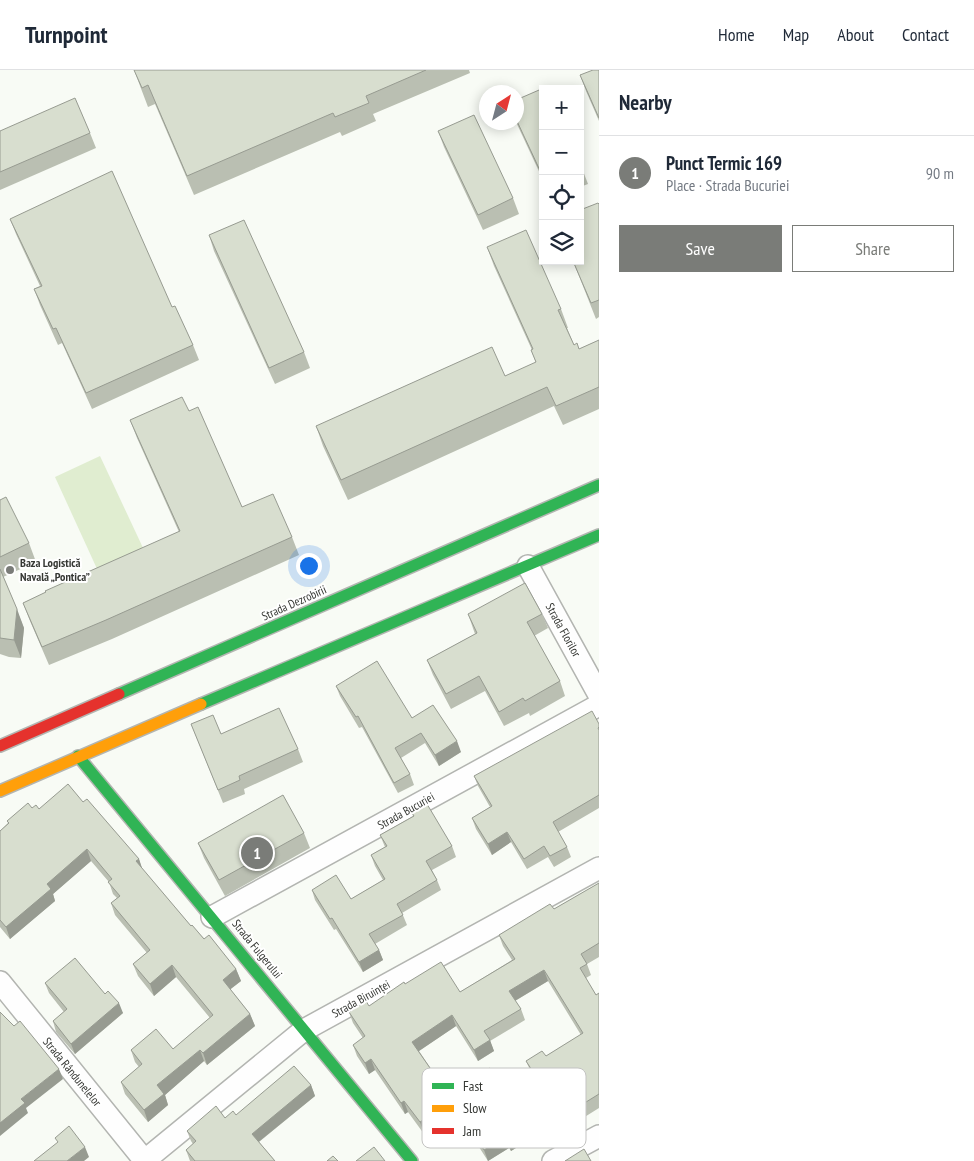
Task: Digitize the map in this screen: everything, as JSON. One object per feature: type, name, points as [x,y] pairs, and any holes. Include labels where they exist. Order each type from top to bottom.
[{"type":"main road","name":"Strada Dezrobirii","points":[[0,746],[599,485]]},
{"type":"main road","points":[[0,791],[78,756],[599,535]]},
{"type":"main road","name":"Strada Fulgerului","points":[[78,756],[412,1161]]},
{"type":"street","name":"Strada Florilor","points":[[528,566],[599,695]]},
{"type":"street","name":"Strada Bucuriei","points":[[212,917],[599,705]]},
{"type":"street","name":"Strada Biruinței","points":[[144,1161],[304,1030],[599,868]]},
{"type":"street","name":"Strada Rândunelelor","points":[[0,982],[144,1161]]},
{"type":"street","points":[[586,1143],[599,1136]]},
{"type":"street","points":[[553,1161],[577,1148]]},
{"type":"green space","points":[[100,456],[144,550],[98,571],[55,477]]},
{"type":"building","points":[[134,70],[426,70],[366,96],[369,103],[335,117],[333,113],[187,176],[148,85],[142,88]]},
{"type":"building","points":[[593,70],[599,70],[599,118],[580,75]]},
{"type":"building","points":[[539,90],[539,168],[521,130],[524,130],[524,97]]},
{"type":"building","points":[[75,98],[90,133],[0,172],[0,131]]},
{"type":"building","points":[[474,115],[479,130],[481,130],[513,198],[478,215],[438,131]]},
{"type":"building","points":[[112,171],[172,307],[175,306],[193,345],[86,393],[56,328],[53,329],[34,289],[42,286],[10,219]]},
{"type":"building","points":[[599,204],[599,300],[591,303],[575,265],[584,265],[584,208]]},
{"type":"building","points":[[244,220],[304,352],[269,368],[209,235]]},
{"type":"building","points":[[526,230],[539,259],[539,265],[542,265],[561,309],[558,310],[574,345],[577,343],[579,349],[599,340],[599,387],[556,406],[547,387],[341,480],[316,426],[492,347],[505,376],[536,362],[531,350],[533,349],[487,247]]},
{"type":"building","points":[[182,397],[189,411],[198,407],[242,507],[273,494],[292,537],[42,647],[23,603],[45,591],[180,531],[130,420]]},
{"type":"building","points":[[6,497],[29,543],[0,557],[0,500]]},
{"type":"building","points":[[0,569],[17,609],[14,640],[0,638]]},
{"type":"building","points":[[525,583],[542,614],[527,622],[560,681],[525,701],[523,698],[499,712],[479,676],[446,694],[427,660],[477,633],[468,614]]},
{"type":"building","points":[[377,661],[412,718],[433,705],[457,741],[435,755],[421,733],[395,748],[410,774],[394,783],[358,716],[356,717],[336,686]]},
{"type":"building","points":[[279,708],[298,749],[239,776],[240,780],[218,790],[191,724],[213,715],[221,734]]},
{"type":"building","points":[[592,711],[599,724],[599,795],[553,822],[567,847],[550,856],[544,846],[524,859],[507,832],[488,844],[472,818],[492,806],[474,776]]},
{"type":"building","points":[[68,784],[83,802],[87,799],[139,859],[136,861],[191,926],[204,939],[209,935],[236,969],[223,980],[250,1014],[203,1053],[200,1050],[157,1085],[164,1094],[144,1110],[121,1082],[142,1064],[131,1050],[156,1029],[173,1049],[213,1015],[172,965],[150,984],[133,964],[150,950],[111,903],[120,896],[108,882],[112,879],[87,849],[47,884],[51,889],[6,927],[0,920],[0,831],[9,823],[7,821],[28,803],[32,808],[36,805],[39,809]]},
{"type":"building","points":[[283,795],[304,833],[219,880],[198,843]]},
{"type":"building","points":[[427,804],[452,846],[426,861],[437,880],[397,904],[403,915],[369,934],[379,950],[359,962],[312,890],[336,875],[351,899],[385,879],[371,855],[387,846],[380,835],[414,816],[412,813]]},
{"type":"building","points":[[599,883],[599,943],[581,954],[587,964],[580,968],[596,995],[599,993],[599,1094],[586,1102],[586,1068],[531,1068],[526,1061],[542,1051],[546,1056],[583,1033],[544,970],[509,991],[521,1009],[484,1031],[490,1040],[474,1050],[452,1015],[412,1042],[430,1068],[422,1068],[422,1121],[420,1122],[404,1101],[401,1103],[371,1059],[365,1063],[353,1045],[365,1036],[349,1012],[366,1001],[369,1006],[404,982],[405,984],[441,962],[460,992],[515,959],[499,935],[550,904],[554,909]]},
{"type":"building","points":[[75,958],[105,994],[108,991],[119,1003],[71,1044],[53,1021],[67,1009],[45,983]]},
{"type":"building","points":[[0,1012],[14,1026],[20,1021],[59,1069],[21,1099],[25,1103],[0,1123]]},
{"type":"building","points":[[294,1066],[311,1085],[252,1134],[275,1161],[195,1161],[186,1150],[196,1141],[187,1131],[216,1106],[225,1118],[233,1111],[236,1115]]},
{"type":"building","points":[[69,1126],[85,1147],[67,1161],[34,1161],[58,1142],[55,1138]]},
{"type":"building","points":[[374,1147],[385,1161],[356,1161]]},
{"type":"building","points":[[584,1149],[591,1161],[565,1161]]},
{"type":"building","points":[[333,1156],[338,1161],[327,1161]]},
{"type":"traffic: fast","points":[[119,694],[599,485]]},
{"type":"traffic: fast","points":[[201,704],[599,535]]},
{"type":"traffic: fast","points":[[78,756],[412,1161]]},
{"type":"traffic: slow","points":[[0,791],[201,704]]},
{"type":"traffic: jam","points":[[0,746],[119,694]]},
{"type":"place","name":"Baza Logistică Navală „Pontica”","points":[[10,570]]},
{"type":"place","name":"Punct Termic 169","points":[[257,853]]}]
